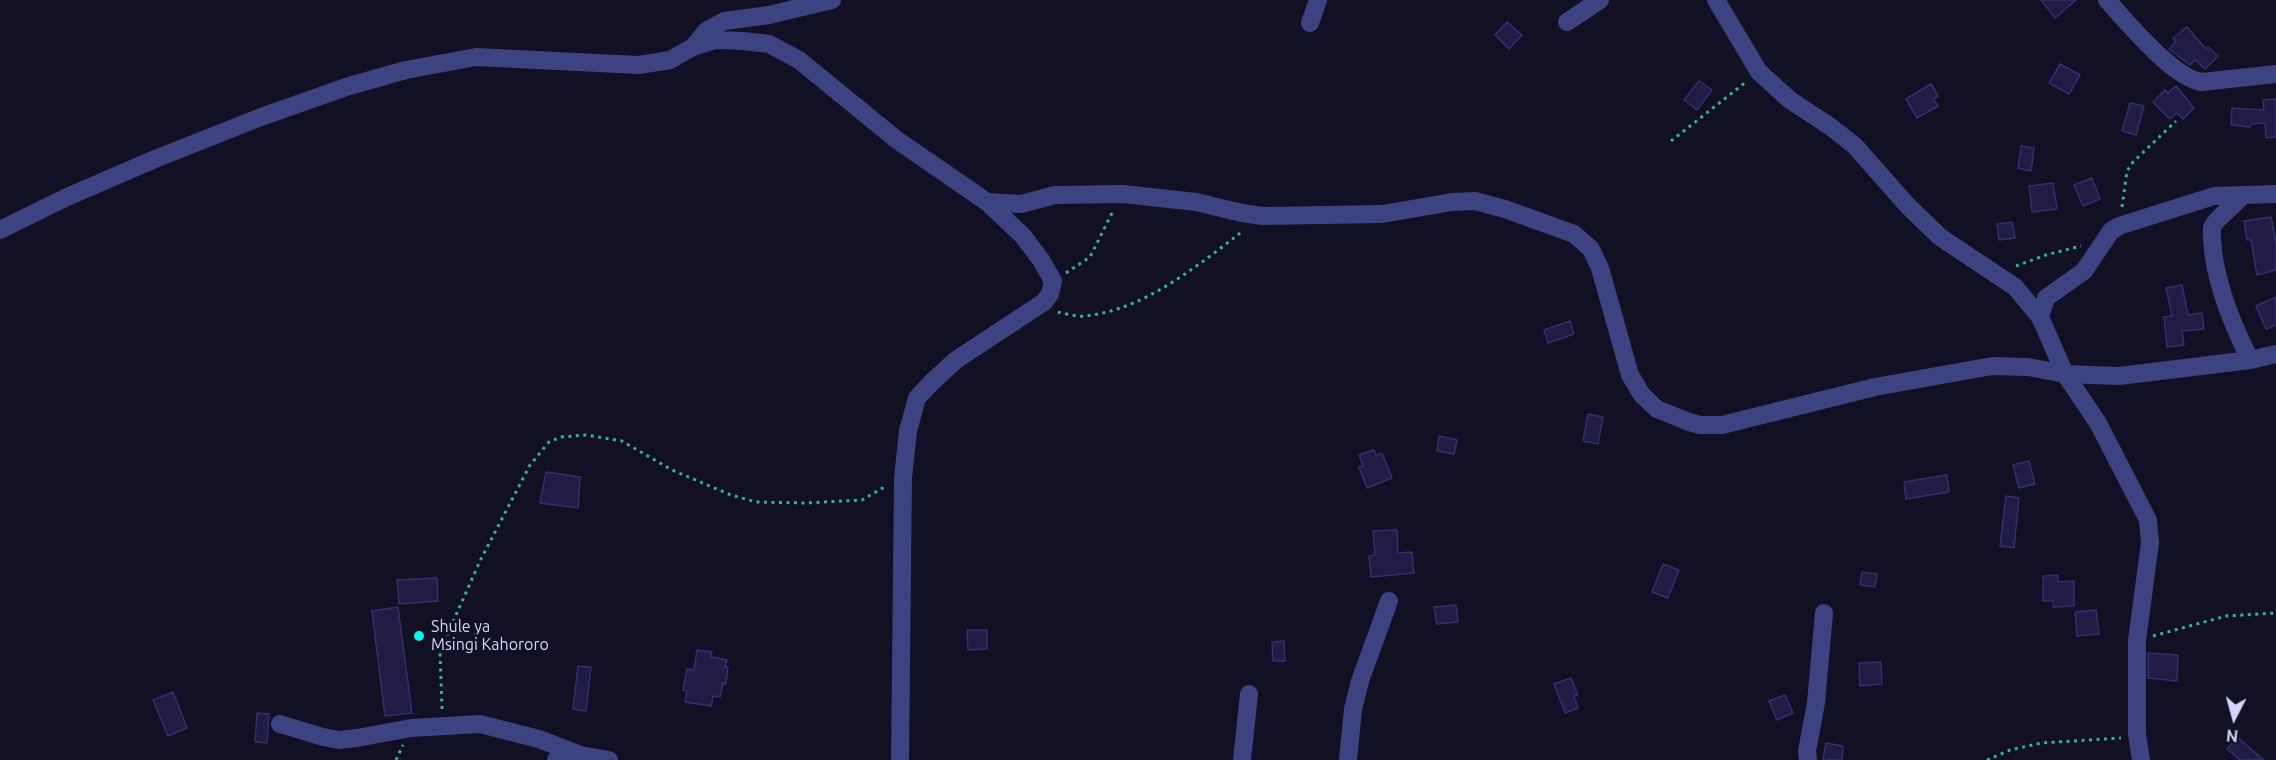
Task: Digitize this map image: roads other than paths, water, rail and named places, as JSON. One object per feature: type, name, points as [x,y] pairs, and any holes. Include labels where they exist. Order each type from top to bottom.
[{"type":"street","points":[[693,47],[706,31],[724,21],[769,15],[832,0]]},
{"type":"street","points":[[1310,23],[1318,0]]},
{"type":"street","points":[[1567,22],[1600,0]]},
{"type":"street","points":[[1716,0],[1760,72],[1791,100],[1855,146],[1907,205],[1940,237],[2015,287],[2040,317],[2065,374],[2098,423],[2148,520],[2150,543],[2136,640],[2137,734],[2141,760]]},
{"type":"street","points":[[2106,0],[2153,49],[2193,81],[2276,74]]},
{"type":"street","points":[[0,230],[67,197],[261,117],[349,86],[406,70],[476,57],[639,65],[670,60],[693,47],[716,40],[770,44],[799,60],[897,140],[987,202],[1023,236],[1053,281],[1050,294],[1044,302],[956,360],[917,398],[909,431],[903,476],[900,760]]},
{"type":"street","points":[[987,202],[1021,204],[1055,195],[1122,194],[1186,201],[1263,216],[1382,214],[1452,202],[1475,201],[1504,209],[1574,234],[1591,249],[1600,268],[1630,375],[1642,395],[1657,409],[1700,425],[1722,425],[1875,387],[1992,366],[2028,367],[2065,374],[2119,376],[2250,360],[2276,354]]},
{"type":"street","points":[[2040,317],[2046,298],[2084,271],[2112,233],[2214,196],[2276,194]]},
{"type":"street","points":[[2243,195],[2227,213],[2217,219],[2212,228],[2212,239],[2216,275],[2235,331],[2250,360]]},
{"type":"street","points":[[1348,760],[1353,709],[1360,681],[1389,601]]},
{"type":"street","points":[[1808,760],[1807,751],[1816,703],[1824,613]]},
{"type":"street","points":[[1242,760],[1249,694]]},
{"type":"street","points":[[280,724],[339,740],[411,728],[480,724],[539,739],[580,755],[609,760]]},
{"type":"street","points":[[556,760],[580,755]]},
{"type":"place","name":"Shule ya Msingi Kahororo","points":[[419,636]]}]
